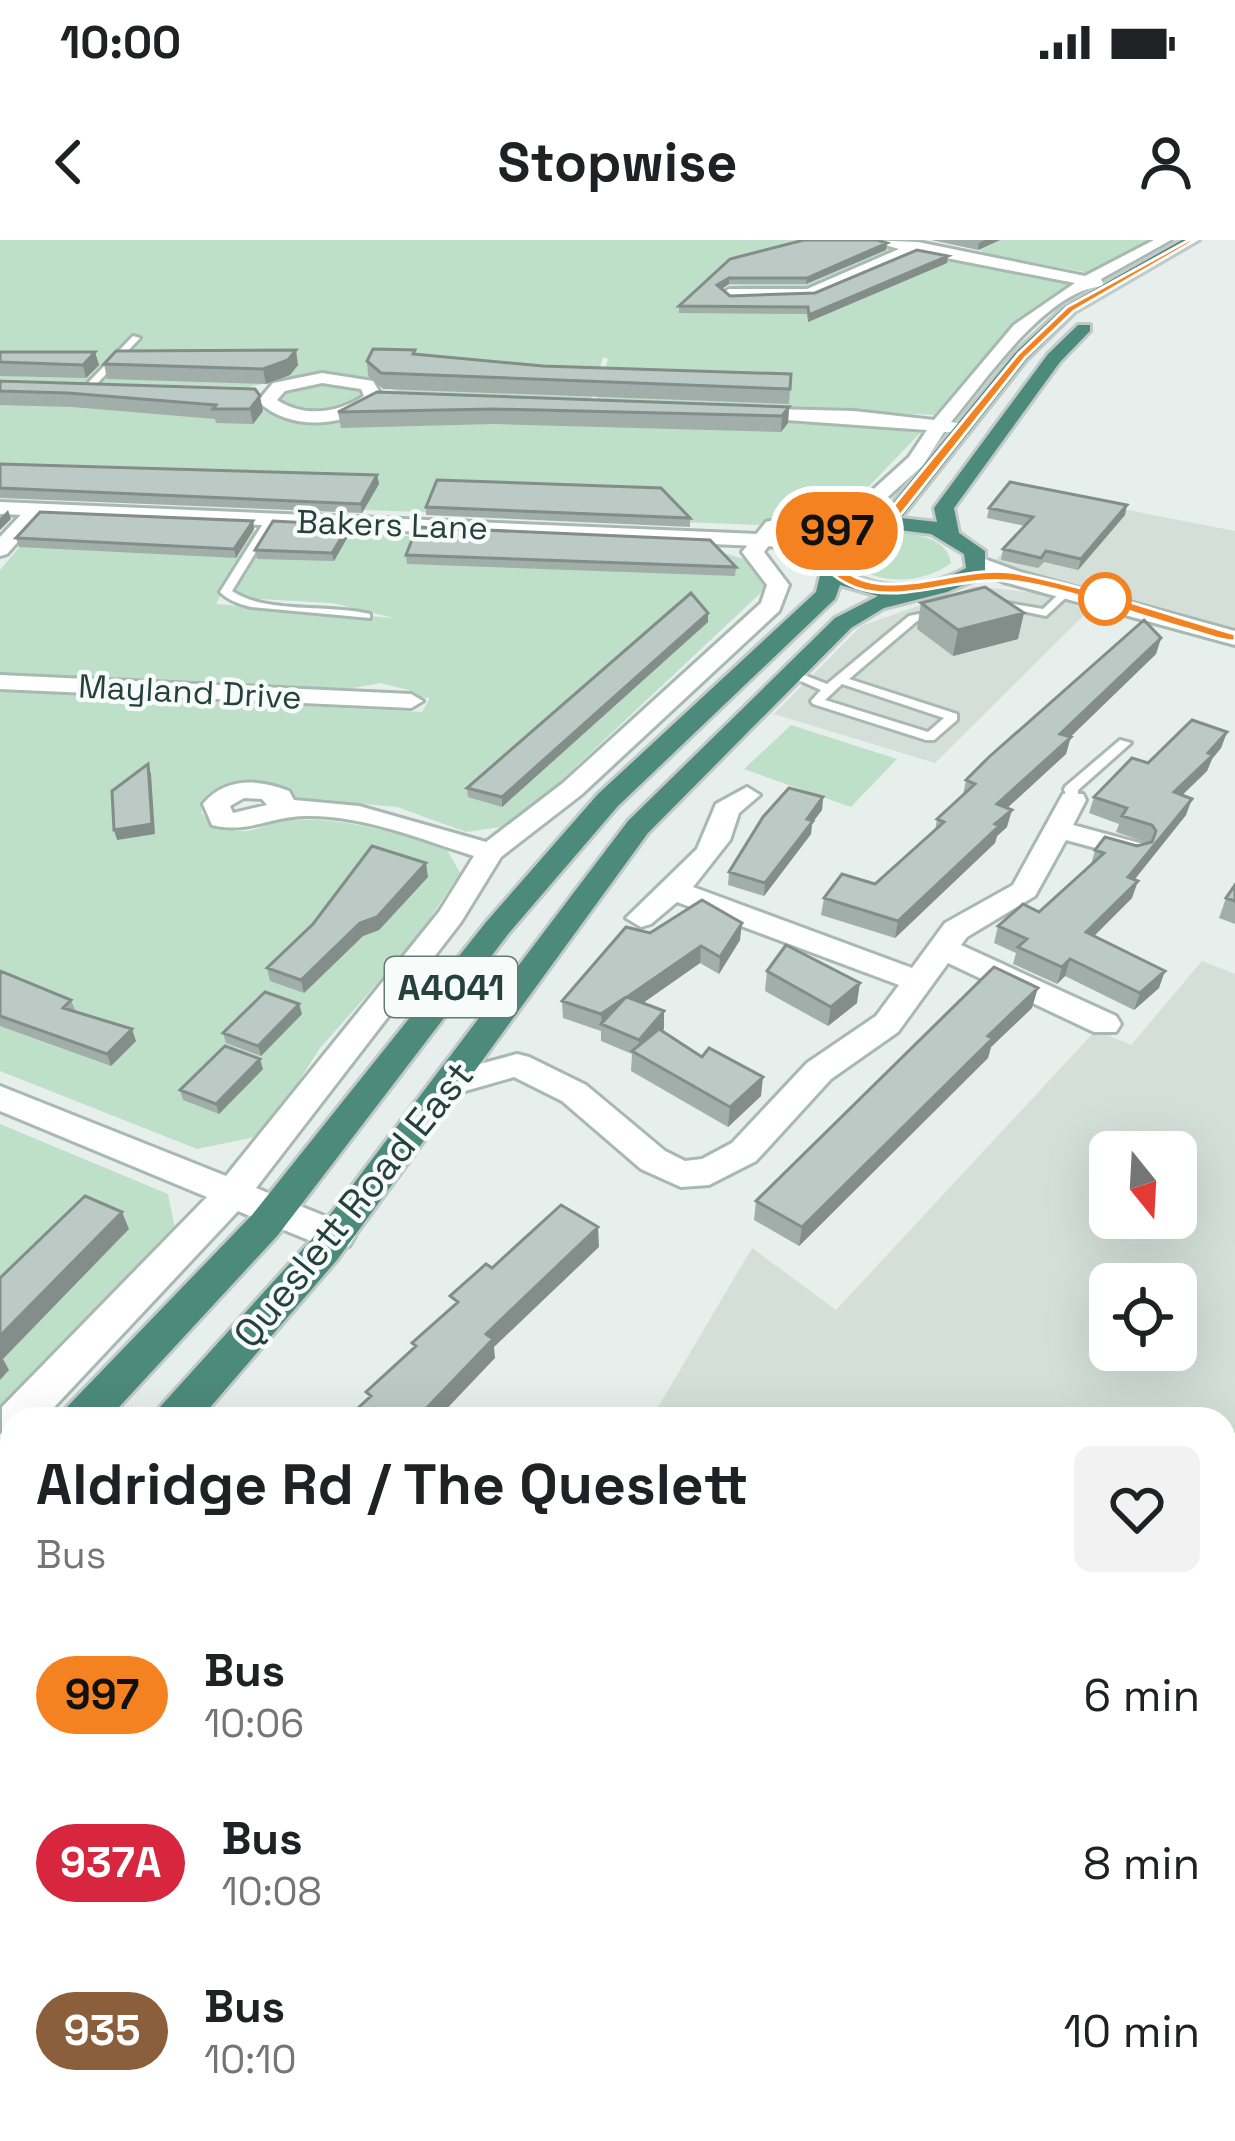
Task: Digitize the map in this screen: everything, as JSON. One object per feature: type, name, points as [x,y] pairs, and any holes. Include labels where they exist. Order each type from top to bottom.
[{"type":"highway","points":[[940,600],[869,586],[825,554],[868,523],[894,514],[1022,356],[1070,309],[1109,285],[1199,244]]},
{"type":"highway","points":[[949,533],[944,508],[1054,358],[1097,314],[1199,244]]},
{"type":"highway","points":[[1109,285],[1134,291]]},
{"type":"highway","points":[[966,429],[1000,434]]},
{"type":"highway","points":[[868,523],[911,524],[949,533],[974,551],[975,570]]},
{"type":"highway","name":"Queslett Road East","points":[[93,1407],[275,1211],[498,927],[608,800],[826,594],[825,554]]},
{"type":"highway","name":"Queslett Road East","points":[[186,1407],[336,1236],[638,827],[843,623],[877,603],[940,600],[975,570]]},
{"type":"highway","points":[[498,927],[553,941]]},
{"type":"street","points":[[875,240],[955,246],[1109,285]]},
{"type":"street","points":[[28,1407],[232,1194],[452,916],[490,852],[572,789],[771,606],[778,585],[753,552],[774,540],[773,526],[872,501],[916,461],[939,425],[1019,328],[1088,281],[1164,240]]},
{"type":"street","points":[[728,294],[809,293],[918,246]]},
{"type":"street","points":[[246,394],[268,394],[292,382],[341,378],[367,385],[374,398]]},
{"type":"street","points":[[66,387],[111,389]]},
{"type":"street","points":[[268,394],[273,408],[306,416],[343,413],[374,398],[395,399]]},
{"type":"street","points":[[728,411],[966,429]]},
{"type":"street","name":"Bakers Lane","points":[[0,508],[774,540],[825,554]]},
{"type":"street","points":[[0,550],[36,510]]},
{"type":"street","points":[[975,570],[1070,590],[1235,638]]},
{"type":"street","name":"Mayland Drive","points":[[0,682],[382,694],[411,701]]},
{"type":"street","points":[[641,918],[673,890],[726,829],[726,810],[747,795]]},
{"type":"street","points":[[281,808],[367,815],[490,852]]},
{"type":"street","points":[[488,1034],[517,1064],[574,1094],[653,1160],[682,1174],[710,1172],[744,1152],[820,1071],[887,1024],[956,930],[1025,890],[1067,815],[1133,850]]},
{"type":"street","points":[[673,890],[917,980]]},
{"type":"street","points":[[452,916],[498,927]]},
{"type":"street","points":[[941,948],[1105,1024]]},
{"type":"street","points":[[451,1084],[517,1064]]},
{"type":"street","points":[[0,1098],[336,1236]]},
{"type":"lane","points":[[88,388],[136,338]]},
{"type":"lane","points":[[271,519],[226,592],[230,598],[251,605],[329,608],[366,616]]},
{"type":"lane","points":[[971,607],[990,603],[1046,613],[1070,590]]},
{"type":"lane","points":[[841,680],[953,717],[931,737],[817,701],[829,689],[913,618],[940,600]]},
{"type":"lane","points":[[791,674],[829,689]]},
{"type":"lane","points":[[1067,815],[1071,789],[1125,743]]},
{"type":"shaded area","points":[[1076,500],[1235,531],[1235,628],[993,563],[1021,531]]},
{"type":"shaded area","points":[[975,586],[1045,594],[1089,610],[935,763],[774,714],[861,626]]},
{"type":"shaded area","points":[[1202,961],[1235,974],[1235,1407],[658,1407],[752,1248],[836,1310],[1096,1030],[1131,1045]]},
{"type":"green space","points":[[0,240],[846,240],[894,248],[801,289],[725,285],[719,293],[805,299],[928,253],[1072,283],[1012,324],[934,415],[597,400],[608,359],[603,357],[591,400],[398,392],[364,377],[337,373],[304,374],[249,387],[96,383],[129,341],[87,383],[0,379]]},
{"type":"green space","points":[[977,240],[1151,240],[1090,273],[986,254],[975,247]]},
{"type":"green space","points":[[316,380],[354,386],[361,395],[342,407],[320,411],[276,402],[274,395]]},
{"type":"green space","points":[[0,391],[259,410],[304,419],[381,405],[894,422],[923,430],[853,503],[760,525],[0,496]]},
{"type":"green space","points":[[269,530],[709,549],[744,559],[769,585],[514,825],[466,832],[397,807],[295,798],[276,785],[254,783],[211,794],[201,812],[224,828],[248,831],[282,821],[308,820],[368,827],[446,848],[460,873],[415,941],[320,1048],[284,1104],[255,1137],[197,1149],[0,1071],[0,690],[422,712],[430,698],[410,696],[409,690],[380,683],[348,689],[0,673],[0,570],[32,532],[258,531],[216,604],[394,618],[332,603],[241,598],[233,591]]},
{"type":"green space","points":[[893,533],[937,542],[951,563],[926,576],[897,579],[869,574],[845,559],[843,547],[856,537]]},
{"type":"green space","points":[[791,725],[897,759],[851,807],[744,769]]},
{"type":"green space","points":[[0,1124],[168,1194],[176,1234],[8,1407],[0,1407]]},
{"type":"building","points":[[804,240],[887,243],[807,278],[729,278],[717,285],[730,296],[815,293],[917,250],[948,256],[809,315],[808,307],[679,306],[730,259]]},
{"type":"building","points":[[373,349],[543,366],[791,374],[790,389],[381,373],[367,361]]},
{"type":"building","points":[[296,350],[288,360],[263,369],[104,364],[116,351]]},
{"type":"building","points":[[0,352],[95,352],[83,365],[0,362]]},
{"type":"building","points":[[0,381],[255,389],[260,396],[250,409],[213,409],[216,405],[0,391]]},
{"type":"building","points":[[377,392],[789,407],[782,416],[494,409],[338,412]]},
{"type":"building","points":[[0,464],[377,475],[361,504],[0,488]]},
{"type":"building","points":[[437,480],[661,488],[690,518],[426,507]]},
{"type":"building","points":[[1010,482],[1127,505],[1081,559],[1046,551],[1041,558],[1003,549],[1033,517],[989,508]]},
{"type":"building","points":[[40,512],[253,521],[234,549],[16,538]]},
{"type":"building","points":[[273,521],[349,525],[332,553],[255,550]]},
{"type":"building","points":[[417,527],[710,540],[736,567],[406,555]]},
{"type":"building","points":[[985,587],[1024,613],[958,630],[921,603]]},
{"type":"building","points":[[691,593],[708,613],[502,797],[467,788]]},
{"type":"building","points":[[1144,620],[1161,638],[1060,734],[1071,737],[997,804],[1012,810],[995,824],[999,826],[898,921],[824,898],[842,874],[875,884],[944,822],[937,819],[975,784],[966,780],[989,757]]},
{"type":"building","points":[[1192,720],[1227,732],[1208,753],[1213,755],[1174,792],[1192,799],[1128,877],[1138,881],[1086,932],[1165,971],[1140,993],[1070,959],[1062,967],[1018,947],[1027,939],[998,926],[1023,904],[1039,912],[1104,853],[1095,850],[1105,837],[1137,846],[1152,842],[1156,831],[1152,825],[1122,816],[1127,808],[1094,797],[1132,758],[1148,763]]},
{"type":"building","points":[[148,764],[152,824],[114,830],[112,791]]},
{"type":"building","points":[[789,788],[823,797],[807,819],[813,821],[765,883],[729,872],[763,817]]},
{"type":"building","points":[[372,846],[426,863],[377,917],[360,923],[301,980],[267,968],[313,924]]},
{"type":"building","points":[[702,900],[742,923],[720,957],[701,946],[627,997],[664,1011],[639,1040],[601,1024],[626,997],[601,1014],[562,1001],[626,927],[650,933]]},
{"type":"building","points":[[786,945],[860,983],[831,1007],[767,971]]},
{"type":"building","points":[[994,967],[1038,988],[802,1227],[756,1201]]},
{"type":"building","points":[[0,971],[71,1000],[63,1008],[132,1029],[107,1054],[0,1016]]},
{"type":"building","points":[[265,992],[299,1004],[258,1046],[223,1033]]},
{"type":"building","points":[[659,1029],[702,1057],[709,1048],[763,1077],[730,1107],[632,1051]]},
{"type":"building","points":[[225,1046],[260,1059],[216,1104],[180,1090]]},
{"type":"building","points":[[85,1196],[122,1212],[0,1336],[0,1278]]},
{"type":"building","points":[[561,1205],[598,1227],[486,1334],[493,1339],[428,1407],[359,1407],[371,1396],[366,1392],[416,1346],[412,1343],[458,1302],[450,1296],[486,1264],[492,1268]]},
{"type":"bus line","name":"997","points":[[1192,240],[1070,309],[1022,356],[894,514],[838,531],[825,538],[819,552],[832,571],[869,586],[928,590],[971,576],[1012,577],[1235,638]]}]
